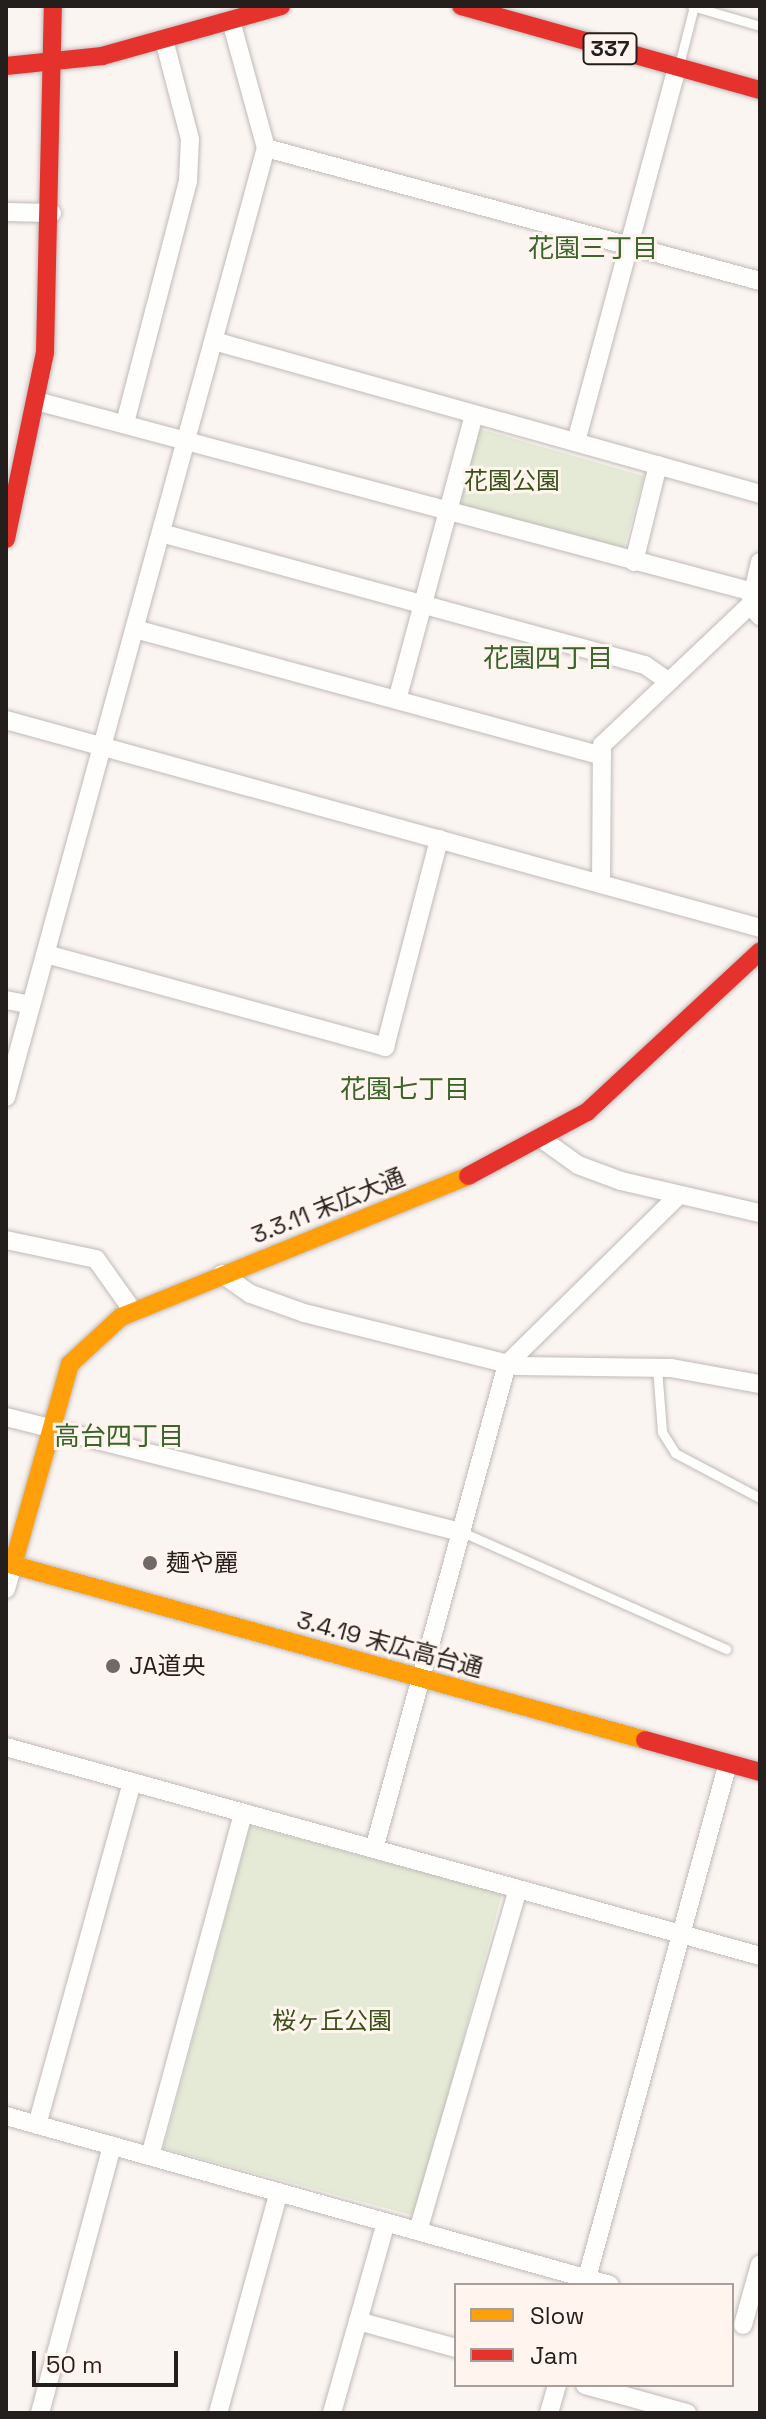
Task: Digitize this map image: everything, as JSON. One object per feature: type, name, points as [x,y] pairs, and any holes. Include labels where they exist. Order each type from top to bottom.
[{"type":"main road","points":[[6,66],[52,61],[164,40],[281,6]]},
{"type":"main road","name":"337","points":[[461,6],[760,90]]},
{"type":"main road","points":[[6,539],[40,402],[52,213],[53,13]]},
{"type":"main road","name":"3.3.11 末広大通","points":[[10,1564],[70,1364],[133,1311],[542,1139],[587,1112],[760,951]]},
{"type":"main road","name":"3.4.19 末広高台通","points":[[10,1564],[760,1772]]},
{"type":"street","points":[[6,1097],[266,148],[231,21]]},
{"type":"street","points":[[125,423],[188,181],[190,139],[164,40]]},
{"type":"street","points":[[576,442],[677,68]]},
{"type":"street","points":[[266,148],[760,281]]},
{"type":"street","points":[[6,212],[52,213]]},
{"type":"street","points":[[214,341],[760,494]]},
{"type":"street","points":[[40,402],[187,438],[448,514],[634,562],[754,604]]},
{"type":"street","points":[[397,700],[474,414]]},
{"type":"street","points":[[634,562],[658,465]]},
{"type":"street","points":[[161,533],[645,665],[669,682]]},
{"type":"street","points":[[601,884],[602,745],[754,604],[760,562]]},
{"type":"street","points":[[135,629],[602,756]]},
{"type":"street","points":[[6,720],[760,928]]},
{"type":"street","points":[[46,954],[385,1047],[439,839]]},
{"type":"street","points":[[6,1000],[31,1005]]},
{"type":"street","points":[[542,1139],[578,1165],[679,1195],[760,1213]]},
{"type":"street","points":[[374,1849],[507,1364],[679,1195]]},
{"type":"street","points":[[6,1240],[96,1259],[133,1311]]},
{"type":"street","points":[[222,1274],[251,1294],[304,1313],[507,1364],[657,1368],[760,1384]]},
{"type":"street","points":[[6,1417],[462,1532]]},
{"type":"street","points":[[6,1589],[10,1564]]},
{"type":"street","points":[[6,1747],[760,1956]]},
{"type":"street","points":[[6,2116],[418,2231],[586,2282],[728,1763]]},
{"type":"street","points":[[37,2125],[132,1782]]},
{"type":"street","points":[[150,2156],[243,1813]]},
{"type":"street","points":[[418,2231],[518,1889]]},
{"type":"street","points":[[40,2413],[112,2146]]},
{"type":"street","points":[[218,2413],[279,2192]]},
{"type":"street","points":[[336,2412],[386,2222]]},
{"type":"street","points":[[745,2326],[760,2264]]},
{"type":"street","points":[[358,2321],[454,2347]]},
{"type":"street","points":[[549,2413],[556,2387]]},
{"type":"street","points":[[592,2387],[687,2413]]},
{"type":"lane","points":[[677,68],[693,6],[760,26]]},
{"type":"lane","points":[[657,1368],[662,1432],[675,1453],[760,1498]]},
{"type":"lane","points":[[462,1532],[726,1649]]},
{"type":"green space","name":"花園公園","points":[[480,429],[644,476],[621,558],[457,511]]},
{"type":"green space","name":"桜ヶ丘公園","points":[[250,1826],[502,1894],[416,2216],[164,2149]]},
{"type":"traffic: slow","points":[[13,1565],[70,1364],[121,1317],[468,1176]]},
{"type":"traffic: slow","points":[[6,1563],[645,1740]]},
{"type":"traffic: jam","points":[[6,539],[45,352],[53,6]]},
{"type":"traffic: jam","points":[[6,66],[102,56],[281,6]]},
{"type":"traffic: jam","points":[[461,6],[760,90]]},
{"type":"traffic: jam","points":[[468,1176],[587,1112],[760,951]]},
{"type":"traffic: jam","points":[[645,1740],[760,1772]]},
{"type":"place","name":"麺や麗","points":[[150,1563]]},
{"type":"place","name":"JA道央","points":[[113,1666]]},
{"type":"district","name":"花園三丁目","points":[[593,249]]},
{"type":"district","name":"花園四丁目","points":[[548,659]]},
{"type":"district","name":"花園七丁目","points":[[405,1090]]},
{"type":"district","name":"高台四丁目","points":[[119,1437]]}]
